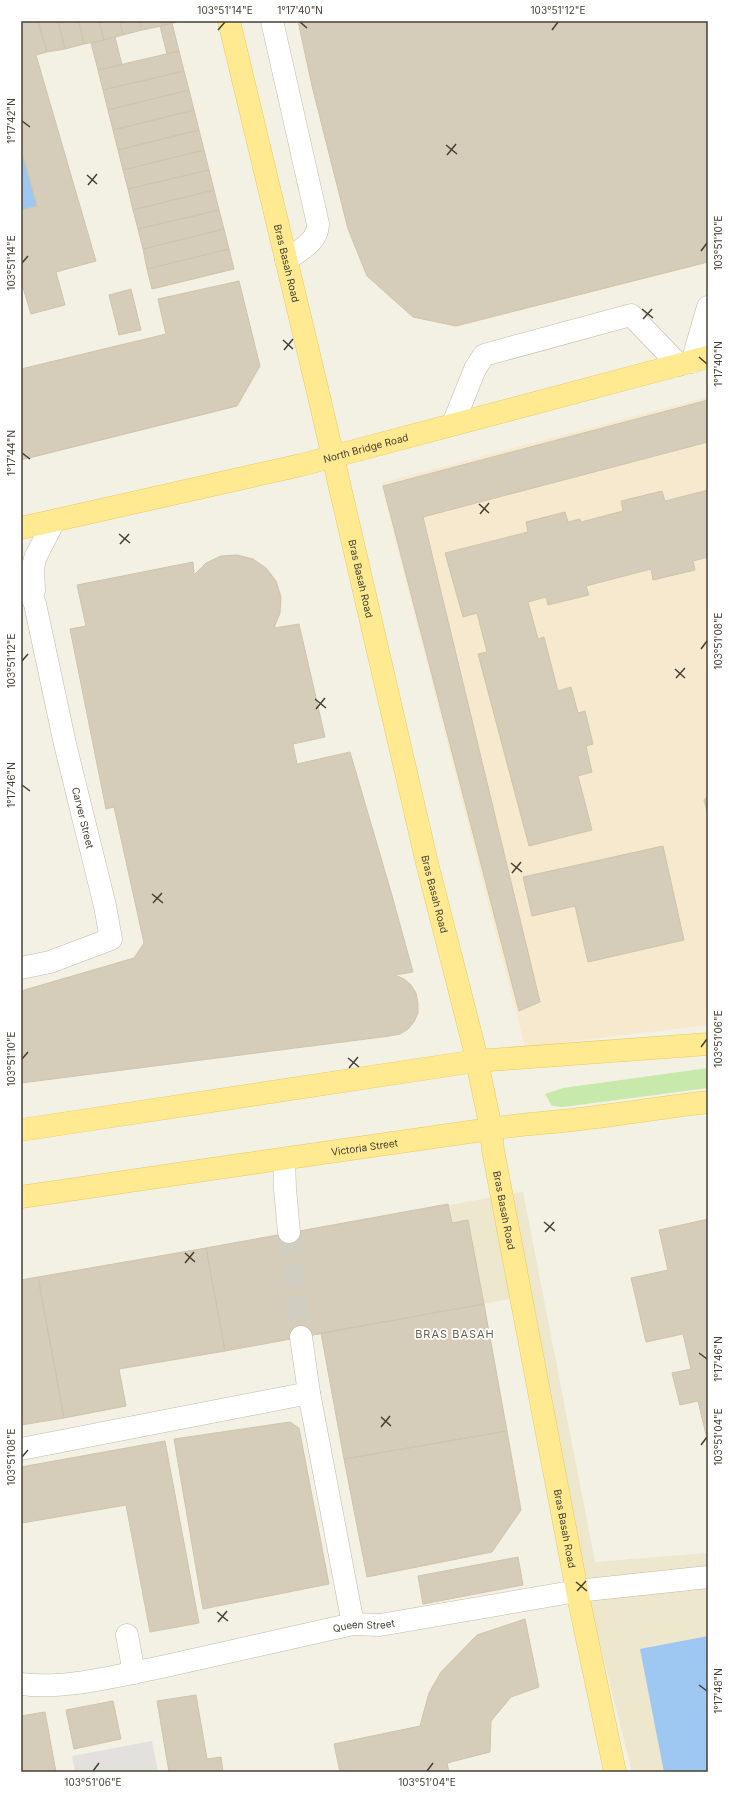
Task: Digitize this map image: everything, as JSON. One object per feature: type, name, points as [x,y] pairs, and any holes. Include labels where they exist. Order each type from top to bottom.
[{"type":"main road","name":"Bras Basah Road","points":[[229,21],[427,863],[491,1128],[493,1150],[577,1591],[615,1772]]},
{"type":"main road","name":"North Bridge Road","points":[[21,528],[332,456],[693,361]]},
{"type":"main road","points":[[21,1130],[476,1061],[708,1044]]},
{"type":"main road","name":"Victoria Street","points":[[21,1197],[491,1128],[573,1120],[708,1102]]},
{"type":"street","points":[[272,21],[318,224],[318,233],[312,241],[286,260]]},
{"type":"street","points":[[453,424],[475,369],[484,355],[631,315],[693,361],[708,307]]},
{"type":"street","name":"Carver Street","points":[[34,604],[33,569],[35,558],[54,521]]},
{"type":"street","name":"Carver Street","points":[[21,571],[34,604],[65,744],[105,906],[110,939],[27,963]]},
{"type":"street","points":[[284,1159],[289,1232]]},
{"type":"street","points":[[301,1337],[309,1393],[353,1624]]},
{"type":"street","points":[[21,1449],[309,1393]]},
{"type":"street","name":"Queen Street","points":[[21,1684],[38,1686],[134,1673],[353,1624],[380,1625],[577,1591],[708,1577]]},
{"type":"street","points":[[127,1635],[134,1673]]},
{"type":"shaded area","points":[[708,397],[708,1025],[525,1047],[381,483]]},
{"type":"shaded area","points":[[523,1192],[595,1562],[708,1553],[708,1772],[632,1772],[590,1604],[527,1296],[119,1369],[126,1406],[64,1418],[38,1277]]},
{"type":"shaded area","points":[[152,1741],[158,1772],[75,1772],[72,1756]]},
{"type":"green space","points":[[708,1068],[708,1088],[563,1107],[552,1106],[545,1094],[563,1088]]},
{"type":"water","points":[[21,148],[37,206],[21,210]]},
{"type":"water","points":[[708,1636],[708,1772],[664,1772],[640,1649]]},
{"type":"building","points":[[21,21],[38,21],[47,52],[36,55],[96,261],[56,272],[65,305],[31,314],[21,281],[21,210],[37,206],[21,148]]},
{"type":"building","points":[[38,21],[58,21],[65,49],[47,52]]},
{"type":"building","points":[[58,21],[79,21],[84,44],[65,49]]},
{"type":"building","points":[[79,21],[99,21],[104,40],[84,44]]},
{"type":"building","points":[[99,21],[120,21],[123,35],[104,40]]},
{"type":"building","points":[[120,21],[140,21],[142,30],[123,35]]},
{"type":"building","points":[[140,21],[161,21],[162,26],[142,30]]},
{"type":"building","points":[[161,21],[180,21],[162,26]]},
{"type":"building","points":[[298,21],[708,21],[708,262],[456,326],[413,317],[367,276],[348,229],[312,86]]},
{"type":"building","points":[[172,23],[179,51],[167,54],[160,26]]},
{"type":"building","points":[[115,37],[122,65],[98,70],[91,43]]},
{"type":"building","points":[[179,51],[184,71],[103,90],[98,70]]},
{"type":"building","points":[[184,71],[189,90],[108,110],[103,90]]},
{"type":"building","points":[[189,90],[194,110],[113,130],[108,110]]},
{"type":"building","points":[[194,110],[199,130],[118,150],[113,130]]},
{"type":"building","points":[[199,130],[204,150],[123,170],[118,150]]},
{"type":"building","points":[[204,150],[209,170],[128,189],[123,170]]},
{"type":"building","points":[[209,170],[214,190],[133,210],[128,189]]},
{"type":"building","points":[[214,190],[219,210],[138,229],[133,210]]},
{"type":"building","points":[[219,210],[224,229],[143,249],[138,229]]},
{"type":"building","points":[[224,229],[229,249],[147,269],[143,249]]},
{"type":"building","points":[[229,249],[234,269],[152,289],[147,269]]},
{"type":"building","points":[[239,281],[260,366],[237,406],[21,460],[21,369],[166,334],[158,299]]},
{"type":"building","points":[[131,289],[141,330],[119,335],[109,295]]},
{"type":"building","points":[[708,400],[708,442],[423,517],[540,1002],[519,1011],[383,486]]},
{"type":"building","points":[[708,490],[708,557],[693,561],[695,570],[653,580],[651,569],[586,586],[589,595],[548,605],[546,597],[528,602],[538,639],[544,637],[558,691],[571,687],[578,713],[585,711],[593,744],[586,746],[592,772],[578,776],[592,830],[529,846],[478,654],[487,652],[477,613],[463,617],[445,553],[528,532],[526,522],[565,512],[568,522],[580,519],[581,522],[623,511],[621,501],[662,491],[665,501]]},
{"type":"building","points":[[237,555],[253,559],[266,568],[276,581],[281,597],[280,613],[274,628],[299,624],[325,737],[293,744],[297,764],[350,752],[413,972],[395,975],[404,979],[411,985],[416,993],[418,1013],[414,1022],[408,1029],[400,1034],[390,1036],[21,1083],[21,991],[134,958],[144,943],[114,807],[106,809],[70,629],[86,626],[77,585],[193,562],[194,575],[206,563],[221,556]]},
{"type":"building","points":[[708,796],[708,815],[704,800]]},
{"type":"building","points":[[663,846],[684,940],[588,962],[575,906],[532,916],[523,877]]},
{"type":"building","points":[[448,1204],[452,1223],[468,1220],[484,1304],[225,1351],[206,1248]]},
{"type":"building","points":[[708,1219],[708,1443],[698,1401],[680,1405],[672,1373],[691,1369],[683,1334],[646,1342],[631,1278],[668,1270],[659,1230]]},
{"type":"building","points":[[206,1248],[225,1351],[119,1369],[126,1406],[64,1418],[38,1277]]},
{"type":"building","points":[[38,1277],[64,1418],[21,1425],[21,1280]]},
{"type":"building","points":[[484,1304],[507,1431],[344,1459],[321,1333]]},
{"type":"building","points":[[290,1422],[299,1428],[329,1584],[203,1609],[174,1439]]},
{"type":"building","points":[[507,1431],[521,1510],[492,1552],[367,1577],[344,1459]]},
{"type":"building","points":[[165,1441],[199,1623],[150,1632],[126,1505],[22,1523],[21,1467]]},
{"type":"building","points":[[518,1557],[523,1585],[423,1604],[418,1576]]},
{"type":"building","points":[[525,1619],[539,1687],[511,1697],[491,1721],[490,1752],[447,1763],[449,1772],[340,1772],[334,1744],[420,1726],[429,1693],[441,1672],[477,1635]]},
{"type":"building","points":[[196,1695],[207,1759],[221,1757],[223,1772],[169,1772],[157,1701]]},
{"type":"building","points":[[113,1701],[121,1739],[74,1749],[66,1710]]},
{"type":"building","points":[[45,1712],[56,1772],[21,1772],[21,1716]]},
{"type":"tunnel","points":[[289,1232],[301,1337]]},
{"type":"district","name":"BRAS BASAH","points":[[455,1334]]}]
